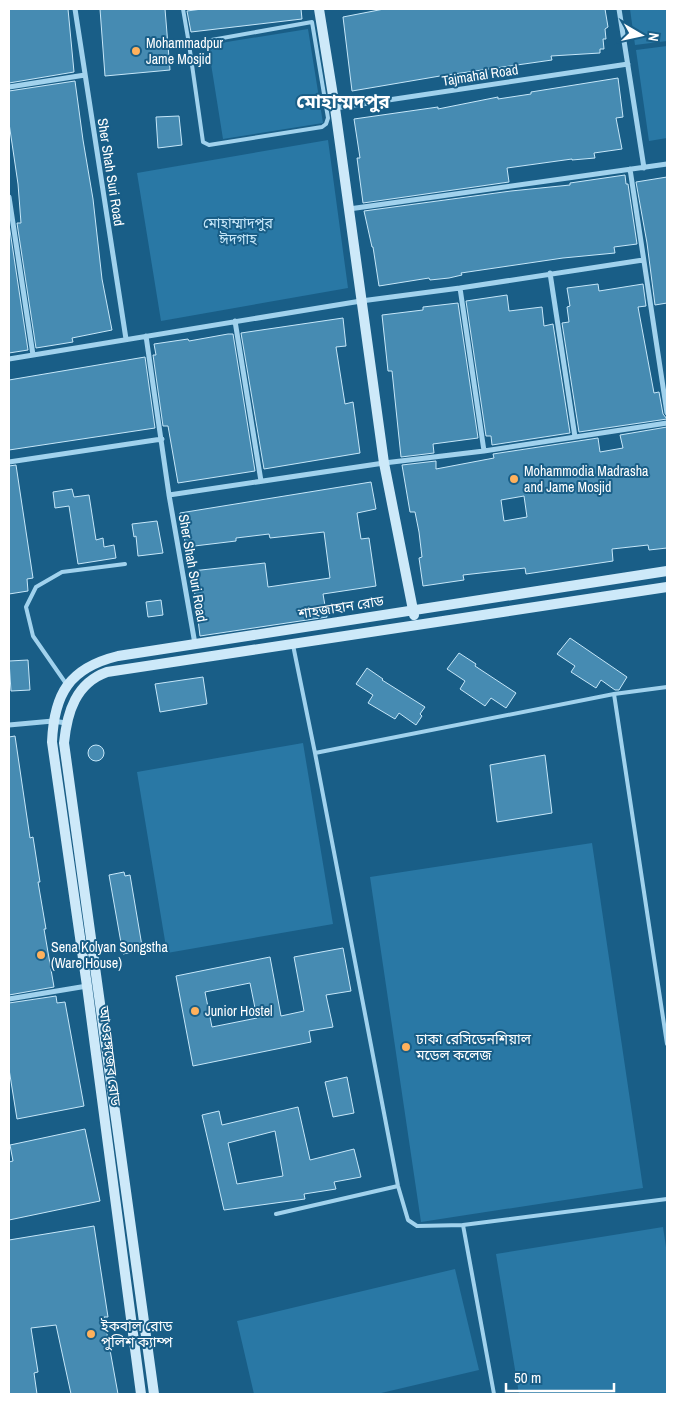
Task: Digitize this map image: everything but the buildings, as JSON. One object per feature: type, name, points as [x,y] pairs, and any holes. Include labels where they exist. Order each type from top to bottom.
[{"type":"street","name":"Sher Shah Suri Road","points":[[75,9],[126,340]]},
{"type":"street","points":[[319,9],[335,108],[384,463],[416,625]]},
{"type":"street","points":[[619,9],[644,168]]},
{"type":"street","name":"Tajmahal Road","points":[[335,108],[628,64]]},
{"type":"street","points":[[9,87],[85,75]]},
{"type":"street","points":[[348,209],[667,164]]},
{"type":"street","points":[[630,169],[667,412]]},
{"type":"street","points":[[9,198],[33,355]]},
{"type":"street","points":[[9,359],[361,301],[643,260]]},
{"type":"street","points":[[550,273],[575,437]]},
{"type":"street","points":[[460,288],[484,451]]},
{"type":"street","points":[[235,321],[261,481]]},
{"type":"street","name":"Sher Shah Suri Road","points":[[146,336],[169,495],[195,645]]},
{"type":"street","points":[[169,495],[384,463],[484,451],[667,423]]},
{"type":"street","points":[[9,462],[162,439]]},
{"type":"street","name":"শাহজাহান রোড","points":[[53,721],[66,684],[79,672],[102,660],[414,609],[667,571]]},
{"type":"street","points":[[9,726],[53,721],[66,723],[78,694],[96,676],[107,672],[667,587]]},
{"type":"street","name":"আওরঙ্গজেব রোড","points":[[53,721],[52,742],[106,1125],[141,1394]]},
{"type":"street","name":"আওরঙ্গজেব রোড","points":[[66,723],[64,743],[154,1394]]},
{"type":"street","points":[[9,999],[87,986]]},
{"type":"street","points":[[106,1125],[117,1124]]},
{"type":"lane","points":[[183,9],[188,44],[203,142],[205,144],[209,145],[322,127],[326,124],[328,118],[312,22],[188,44]]},
{"type":"lane","points":[[66,684],[33,636],[26,606],[36,587],[62,572],[125,564]]},
{"type":"lane","points":[[293,644],[398,1186],[408,1220],[417,1226],[463,1225],[667,1199]]},
{"type":"lane","points":[[315,753],[614,694],[667,687]]},
{"type":"lane","points":[[614,694],[667,1044]]},
{"type":"lane","points":[[276,1214],[398,1186]]},
{"type":"lane","points":[[463,1225],[494,1394]]},
{"type":"green space","points":[[630,9],[667,9],[667,41],[635,45]]},
{"type":"green space","points":[[308,29],[323,123],[223,139],[208,45]]},
{"type":"green space","points":[[667,46],[667,138],[649,141],[636,50]]},
{"type":"green space","name":"মোহাম্মাদপুর ঈদগাহ","points":[[328,140],[348,288],[161,321],[137,173]]},
{"type":"green space","points":[[303,743],[333,924],[167,953],[137,772]]},
{"type":"green space","points":[[592,843],[643,1188],[421,1222],[370,877]]},
{"type":"green space","points":[[663,1227],[667,1254],[667,1394],[519,1394],[496,1254]]},
{"type":"green space","points":[[455,1269],[479,1370],[377,1394],[254,1394],[237,1321]]},
{"type":"place","name":"Mohammadpur Jame Mosjid","points":[[136,51]]},
{"type":"place","name":"Mohammodia Madrasha and Jame Mosjid","points":[[514,479]]},
{"type":"place","name":"Sena Kolyan Songstha (Ware House)","points":[[41,955]]},
{"type":"place","name":"Junior Hostel","points":[[195,1011]]},
{"type":"place","name":"ঢাকা রেসিডেনশিয়াল মডেল কলেজ","points":[[406,1047]]},
{"type":"place","name":"ইকবাল রোড পুলিশ ক্যাম্প","points":[[91,1334]]},
{"type":"district","name":"মোহাম্মদপুর","points":[[343,101]]}]
